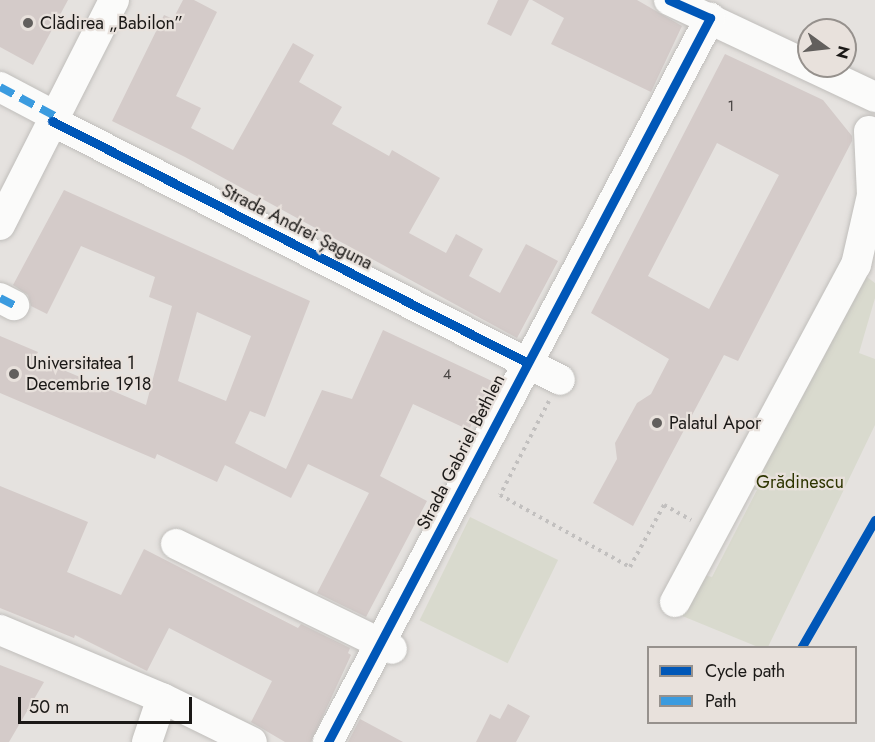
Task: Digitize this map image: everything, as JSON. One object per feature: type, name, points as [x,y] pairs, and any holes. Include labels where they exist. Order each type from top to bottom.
[{"type":"street","points":[[0,225],[114,0]]},
{"type":"street","points":[[669,0],[710,18],[832,80],[875,97]]},
{"type":"street","name":"Strada Gabriel Bethlen","points":[[328,742],[387,646],[526,362],[710,18]]},
{"type":"street","points":[[675,602],[856,265],[872,195],[872,133],[832,80]]},
{"type":"street","name":"Strada Andrei Șaguna","points":[[0,87],[54,119],[560,380]]},
{"type":"street","points":[[176,544],[387,646]]},
{"type":"street","points":[[0,630],[162,698],[252,742]]},
{"type":"street","points":[[147,742],[162,698]]},
{"type":"path","points":[[560,380],[500,495],[630,567],[664,505],[713,531]]},
{"type":"green space","name":"Grădinescu","points":[[860,272],[875,283],[875,298],[859,353],[875,359],[875,425],[768,646],[756,646],[675,613],[695,573],[712,577],[757,490],[744,489]]},
{"type":"green space","points":[[470,517],[558,560],[508,663],[420,620]]},
{"type":"building","name":"Clădirea „Babilon”","points":[[0,0],[68,0],[33,65],[0,47]]},
{"type":"building","points":[[183,0],[194,0],[217,12],[176,96],[201,108],[191,128],[233,150],[293,43],[314,55],[299,82],[342,107],[332,124],[389,156],[392,150],[440,178],[409,233],[446,253],[456,234],[483,249],[469,276],[500,293],[526,244],[558,261],[517,338],[185,157],[112,121],[164,15],[173,19]]},
{"type":"building","points":[[498,0],[529,0],[511,36],[487,24]]},
{"type":"building","points":[[532,0],[637,0],[682,26],[651,92],[551,44],[564,18]]},
{"type":"building","points":[[725,54],[823,100],[852,136],[852,141],[738,361],[724,355],[633,526],[593,503],[617,459],[615,443],[637,403],[651,394],[669,359],[591,313]],"holes":[[[717,143],[779,175],[709,309],[648,276]]]},
{"type":"building","points":[[64,190],[310,301],[265,417],[250,411],[235,443],[286,469],[322,390],[352,399],[383,330],[492,381],[469,430],[413,404],[380,476],[427,501],[366,617],[317,593],[369,493],[308,464],[291,498],[225,465],[217,482],[157,454],[155,459],[0,393],[0,336],[38,352],[35,358],[146,405],[172,306],[149,297],[155,277],[81,246],[47,314],[31,306],[28,295],[13,285]],"holes":[[[197,312],[251,336],[226,401],[178,381]]]},
{"type":"building","points":[[0,486],[88,522],[67,572],[121,595],[144,549],[298,628],[301,624],[350,648],[348,653],[351,655],[311,742],[285,742],[251,722],[272,681],[169,628],[147,671],[75,635],[74,638],[0,608]]},
{"type":"building","points":[[0,665],[44,682],[9,742],[0,742]]},
{"type":"building","points":[[508,704],[530,716],[516,742],[476,742],[490,714],[500,719]]},
{"type":"building","points":[[360,719],[403,742],[348,742]]},
{"type":"marked path","points":[[0,87],[55,116]]},
{"type":"marked path","points":[[0,298],[14,305]]},
{"type":"cycle path","points":[[328,742],[710,18],[669,0]]},
{"type":"cycle path","points":[[52,121],[526,362]]},
{"type":"cycle path","points":[[802,646],[875,520]]},
{"type":"place","name":"Clădirea „Babilon”","points":[[28,23]]},
{"type":"place","name":"Universitatea 1 Decembrie 1918","points":[[14,374]]},
{"type":"place","name":"Palatul Apor","points":[[657,423]]}]
